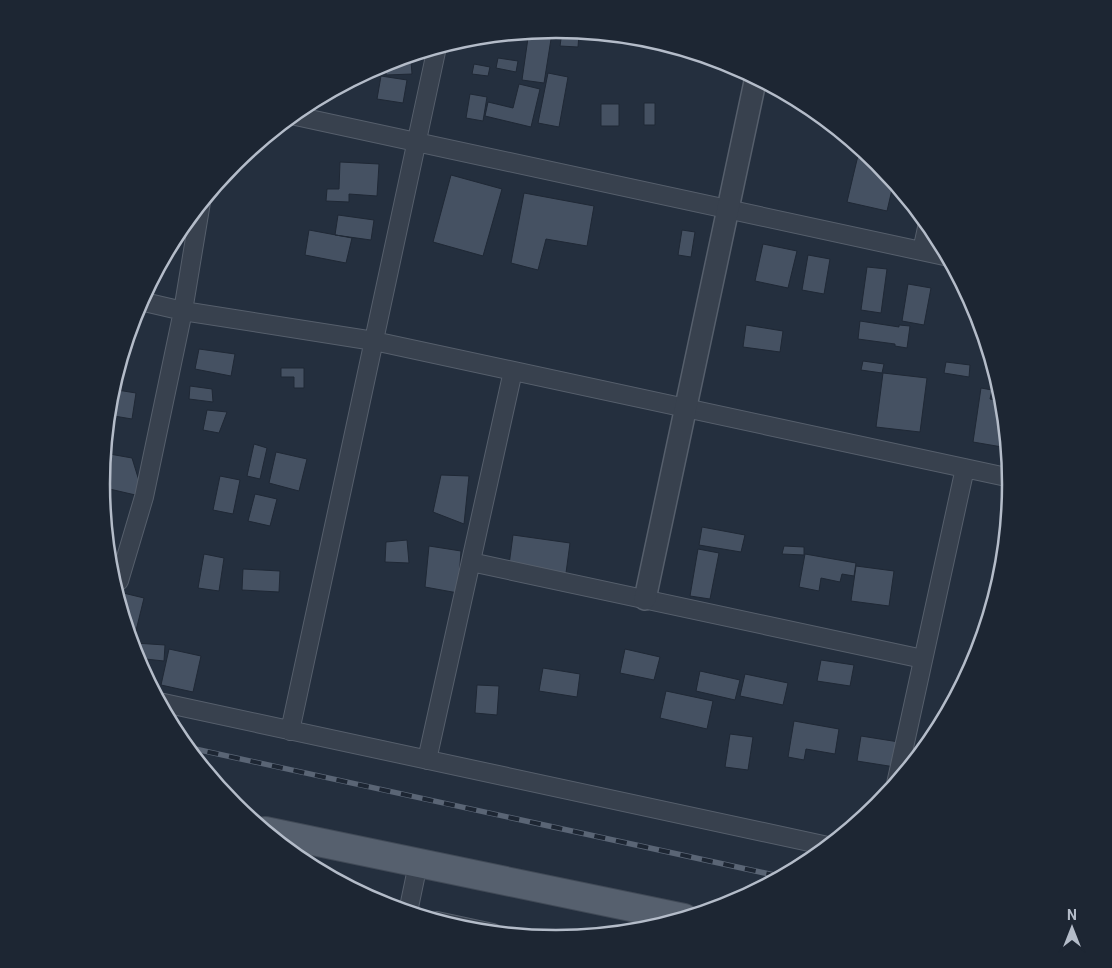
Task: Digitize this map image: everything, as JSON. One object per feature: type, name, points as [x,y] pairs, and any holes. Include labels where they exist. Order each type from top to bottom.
[{"type":"main road","points":[[279,834],[671,915]]},
{"type":"street","points":[[290,731],[435,54]]},
{"type":"street","points":[[645,599],[754,85]]},
{"type":"street","points":[[302,117],[939,255]]},
{"type":"street","points":[[120,578],[144,497],[184,311],[199,217]]},
{"type":"street","points":[[922,252],[926,234]]},
{"type":"street","points":[[148,303],[184,311],[374,341],[1002,476]]},
{"type":"street","points":[[427,760],[512,371]]},
{"type":"street","points":[[899,769],[965,468]]},
{"type":"street","points":[[471,562],[924,659]]},
{"type":"street","points":[[167,704],[819,844]]},
{"type":"street","points":[[409,906],[418,864]]},
{"type":"building","points":[[528,38],[551,38],[544,83],[522,80]]},
{"type":"building","points":[[561,38],[579,38],[578,47],[560,46]]},
{"type":"building","points":[[498,58],[518,61],[516,72],[496,68]]},
{"type":"building","points":[[411,61],[412,74],[386,75],[386,71]]},
{"type":"building","points":[[474,64],[490,67],[488,76],[472,74]]},
{"type":"building","points":[[548,73],[568,77],[559,127],[538,123]]},
{"type":"building","points":[[381,76],[407,80],[403,103],[377,99]]},
{"type":"building","points":[[519,84],[540,89],[531,127],[485,116],[488,102],[513,108]]},
{"type":"building","points":[[470,94],[487,97],[483,121],[466,118]]},
{"type":"building","points":[[644,103],[655,103],[655,125],[644,125]]},
{"type":"building","points":[[601,104],[619,104],[619,126],[601,126]]},
{"type":"building","points":[[858,155],[892,190],[887,211],[847,202]]},
{"type":"building","points":[[340,162],[379,164],[377,196],[349,194],[349,202],[326,201],[327,189],[339,189]]},
{"type":"building","points":[[451,175],[502,189],[483,256],[433,242]]},
{"type":"building","points":[[524,193],[594,206],[587,246],[546,239],[538,270],[511,263]]},
{"type":"building","points":[[338,215],[374,220],[371,240],[335,235]]},
{"type":"building","points":[[309,230],[352,238],[346,263],[305,255]]},
{"type":"building","points":[[682,230],[695,232],[691,257],[678,255]]},
{"type":"building","points":[[763,244],[797,251],[788,288],[755,281]]},
{"type":"building","points":[[808,255],[830,259],[824,294],[802,290]]},
{"type":"building","points":[[867,267],[887,269],[881,313],[861,310]]},
{"type":"building","points":[[908,284],[931,288],[924,325],[902,321]]},
{"type":"building","points":[[860,321],[899,327],[899,325],[910,326],[907,348],[895,346],[895,344],[858,339]]},
{"type":"building","points":[[746,325],[783,331],[780,352],[743,347]]},
{"type":"building","points":[[199,349],[235,354],[231,376],[195,369]]},
{"type":"building","points":[[863,361],[884,364],[882,373],[861,370]]},
{"type":"building","points":[[946,362],[970,365],[969,377],[944,373]]},
{"type":"building","points":[[281,368],[304,368],[304,388],[294,388],[294,377],[281,377]]},
{"type":"building","points":[[883,373],[927,378],[920,432],[876,427]]},
{"type":"building","points":[[190,386],[212,389],[213,402],[189,399]]},
{"type":"building","points":[[981,388],[992,390],[990,399],[994,400],[1001,447],[973,442]]},
{"type":"building","points":[[120,390],[136,393],[132,419],[115,416]]},
{"type":"building","points":[[207,410],[227,412],[219,433],[203,430]]},
{"type":"building","points":[[254,444],[267,448],[260,479],[247,476]]},
{"type":"building","points":[[276,452],[307,459],[299,491],[269,483]]},
{"type":"building","points":[[110,454],[132,458],[144,497],[110,489]]},
{"type":"building","points":[[441,475],[469,476],[464,524],[433,512]]},
{"type":"building","points":[[220,476],[240,480],[233,514],[213,510]]},
{"type":"building","points":[[255,494],[277,499],[270,526],[248,521]]},
{"type":"building","points":[[702,527],[745,535],[741,552],[699,545]]},
{"type":"building","points":[[513,535],[570,543],[566,573],[509,565]]},
{"type":"building","points":[[407,540],[409,563],[385,562],[386,542]]},
{"type":"building","points":[[429,546],[461,551],[458,593],[425,587]]},
{"type":"building","points":[[784,546],[804,547],[804,555],[782,554]]},
{"type":"building","points":[[698,549],[719,553],[710,599],[690,596]]},
{"type":"building","points":[[204,554],[224,558],[219,591],[198,588]]},
{"type":"building","points":[[805,554],[856,563],[854,576],[842,574],[840,582],[821,578],[819,591],[799,587]]},
{"type":"building","points":[[856,566],[894,571],[889,606],[851,601]]},
{"type":"building","points":[[243,569],[280,571],[279,592],[242,590]]},
{"type":"building","points":[[123,593],[144,598],[135,634]]},
{"type":"building","points":[[139,643],[165,645],[164,661],[145,659]]},
{"type":"building","points":[[169,649],[201,656],[193,692],[161,685]]},
{"type":"building","points":[[625,649],[660,657],[654,680],[620,673]]},
{"type":"building","points":[[821,660],[854,665],[850,686],[817,681]]},
{"type":"building","points":[[543,668],[580,674],[577,697],[539,691]]},
{"type":"building","points":[[700,671],[740,680],[735,700],[696,691]]},
{"type":"building","points":[[745,674],[788,683],[783,705],[740,696]]},
{"type":"building","points":[[477,685],[499,686],[497,715],[475,713]]},
{"type":"building","points":[[666,691],[713,701],[707,729],[660,718]]},
{"type":"building","points":[[794,721],[839,729],[835,754],[806,749],[804,760],[788,757]]},
{"type":"building","points":[[730,734],[753,737],[748,770],[725,767]]},
{"type":"building","points":[[861,736],[899,742],[895,767],[857,761]]},
{"type":"railway","points":[[197,749],[772,875]]}]
